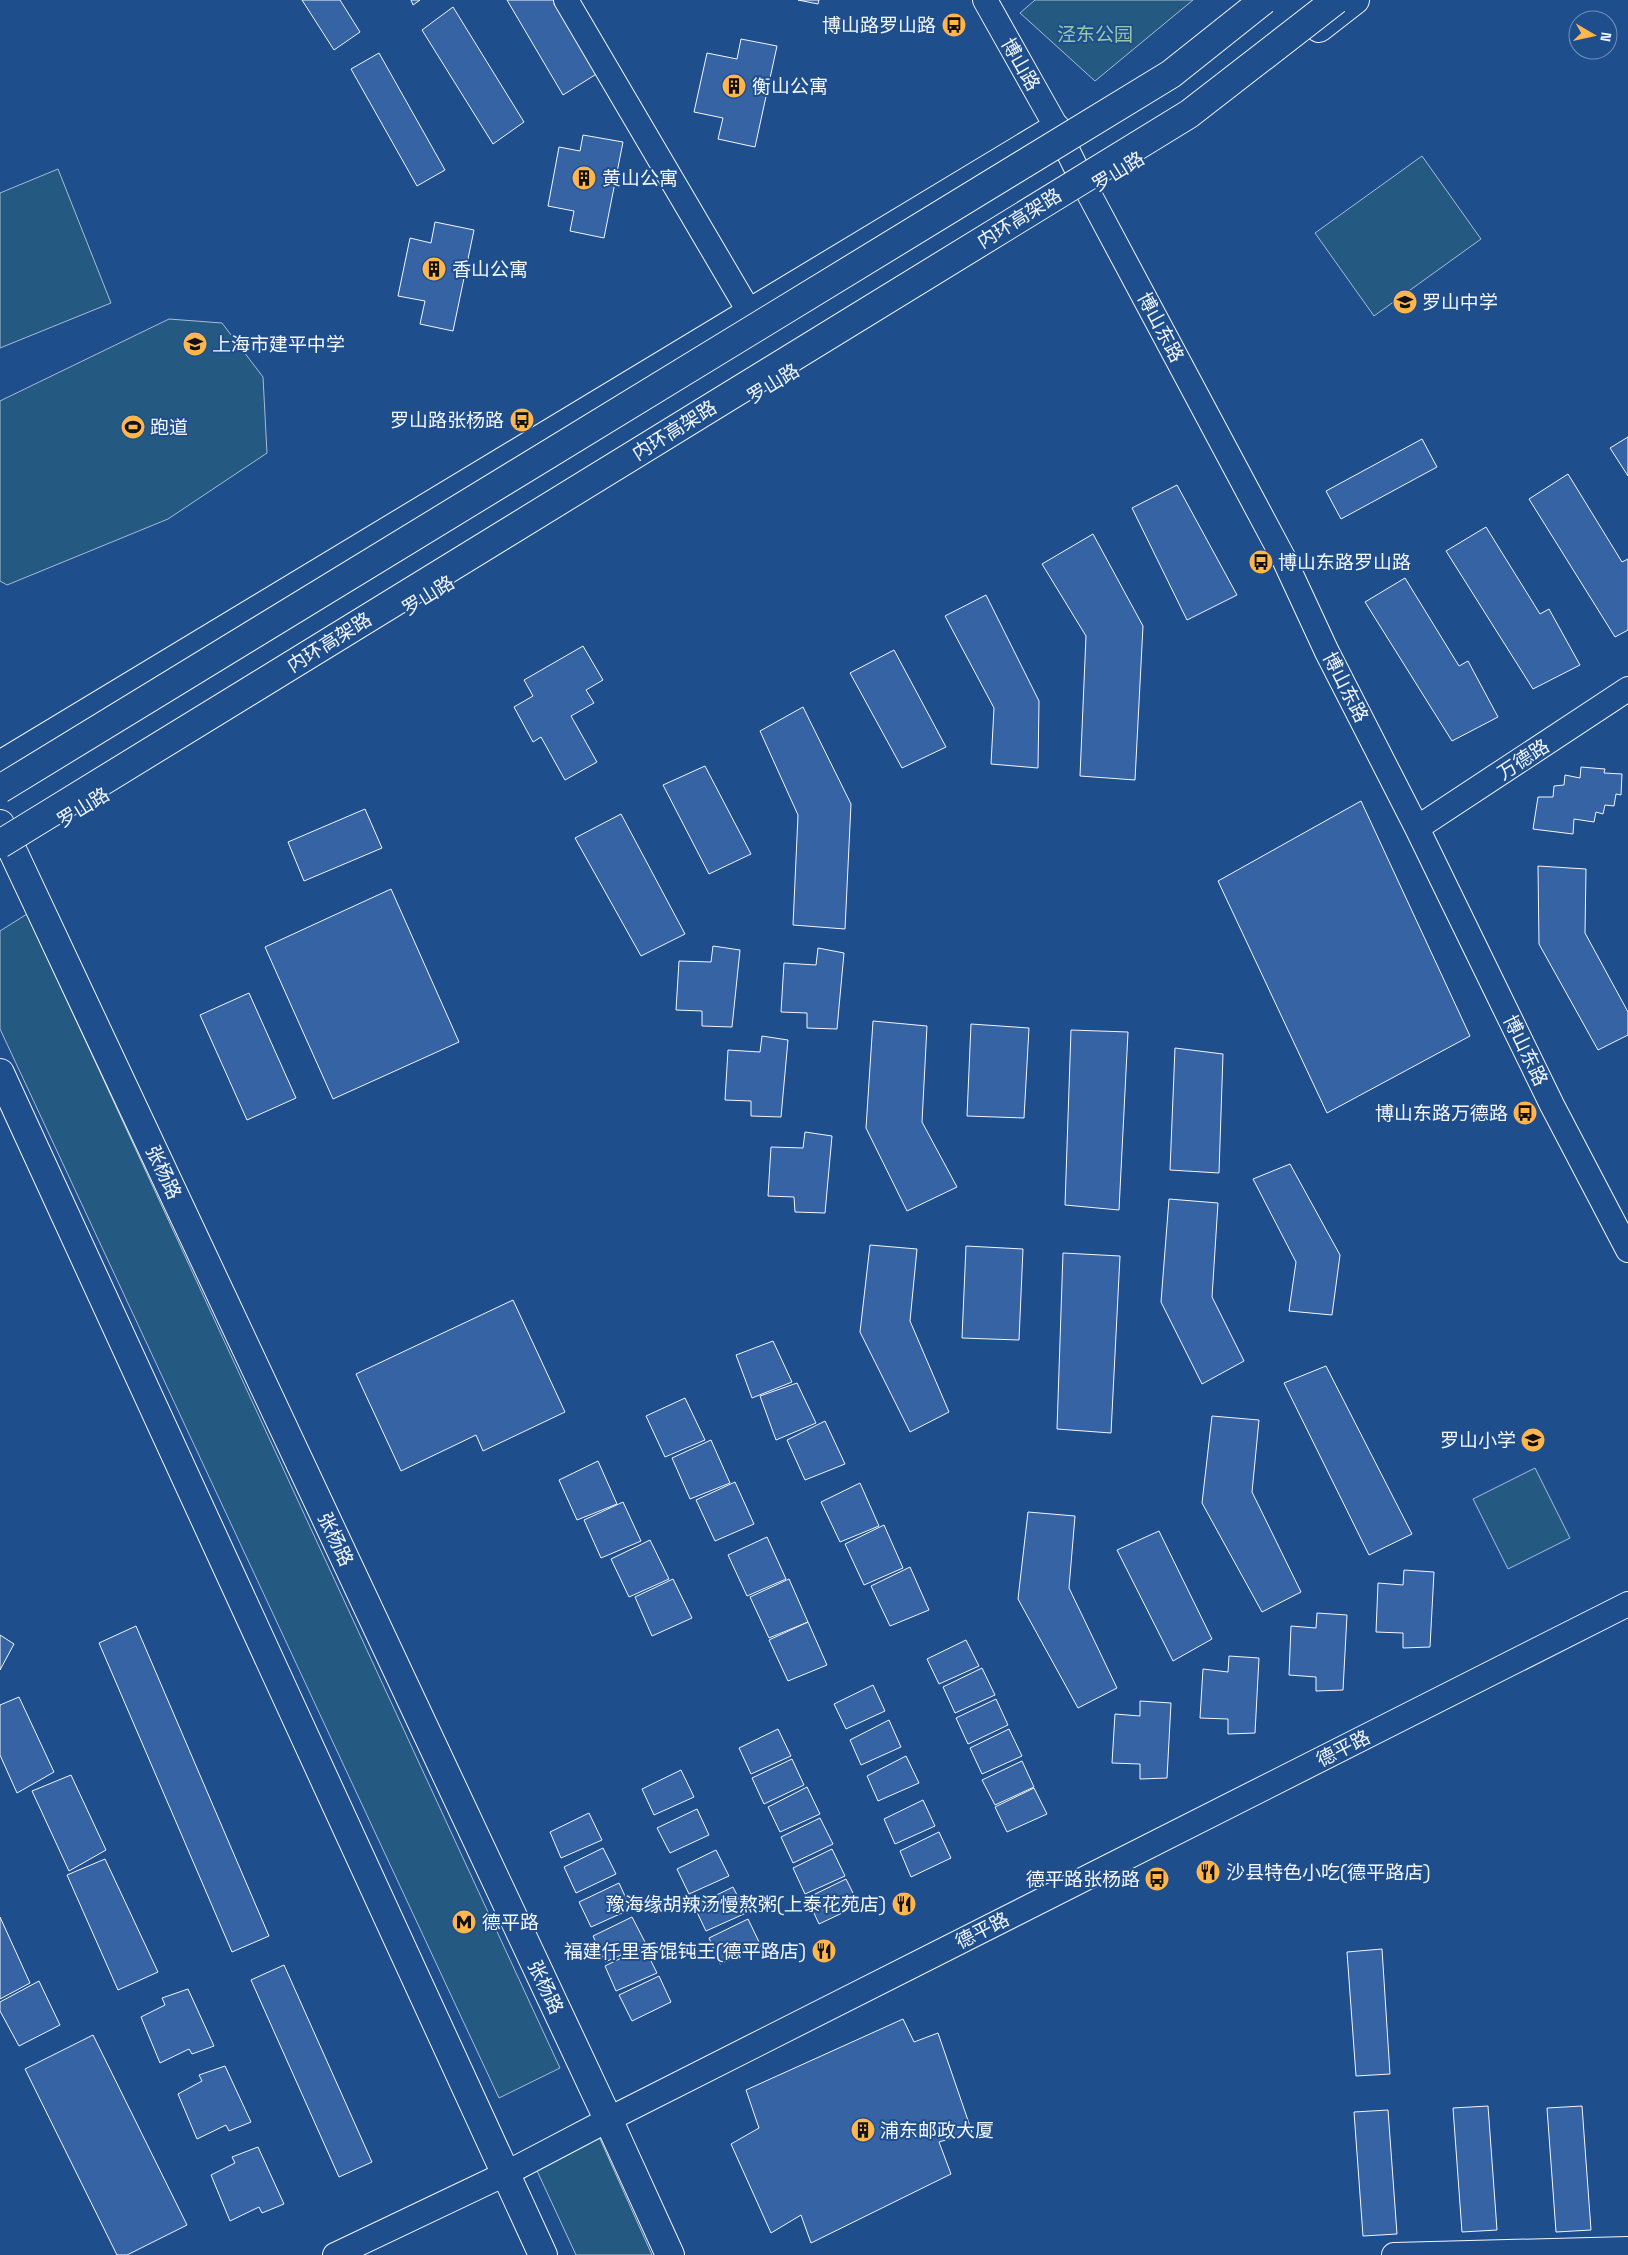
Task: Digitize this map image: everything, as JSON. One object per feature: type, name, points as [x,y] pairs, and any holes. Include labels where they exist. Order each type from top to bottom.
[{"type":"main road","points":[[0,765],[1162,64],[1242,0]]},
{"type":"main road","points":[[0,789],[1171,74],[1264,0]]},
{"type":"main road","name":"内环高架路","points":[[4,850],[1189,114],[1336,0]]},
{"type":"main road","name":"罗山路","points":[[4,850],[1199,121],[1355,0]]},
{"type":"main road","name":"张杨路","points":[[0,824],[4,850],[608,2120],[670,2255]]},
{"type":"main road","points":[[0,1073],[543,2255]]},
{"type":"street","points":[[566,0],[750,313]]},
{"type":"street","name":"博山路","points":[[985,0],[1056,128]]},
{"type":"street","name":"博山东路","points":[[1056,128],[1087,190],[1283,557],[1328,652],[1418,828],[1552,1105],[1628,1250]]},
{"type":"street","name":"万德路","points":[[1418,828],[1628,689]]},
{"type":"street","name":"德平路","points":[[335,2255],[505,2174],[608,2120],[1628,1604]]},
{"type":"street","points":[[1394,2255],[1628,2249]]},
{"type":"green space","name":"泾东公园","points":[[1035,0],[1193,0],[1095,81],[1020,13]]},
{"type":"green space","points":[[1422,156],[1481,239],[1374,316],[1315,233]]},
{"type":"green space","points":[[58,169],[111,303],[0,348],[0,193]]},
{"type":"green space","name":"跑道","points":[[169,319],[222,323],[263,377],[267,453],[168,519],[7,585],[0,581],[0,401]]},
{"type":"green space","points":[[27,914],[560,2068],[499,2098],[0,1029],[0,931]]},
{"type":"green space","points":[[1535,1468],[1570,1538],[1508,1569],[1473,1499]]},
{"type":"green space","points":[[596,2130],[652,2255],[576,2255],[532,2160]]},
{"type":"building","points":[[302,0],[340,0],[360,32],[334,50]]},
{"type":"building","points":[[411,0],[420,0],[413,5]]},
{"type":"building","points":[[507,0],[555,0],[598,73],[563,95]]},
{"type":"building","points":[[798,0],[819,0],[818,4]]},
{"type":"building","points":[[453,7],[524,122],[493,144],[422,30]]},
{"type":"building","name":"衡山公寓","points":[[741,39],[777,46],[755,147],[718,139],[723,118],[694,112],[707,53],[737,59]]},
{"type":"building","points":[[379,53],[445,170],[417,186],[351,69]]},
{"type":"building","name":"黄山公寓","points":[[583,135],[623,142],[604,238],[570,231],[574,211],[548,206],[559,147],[580,151]]},
{"type":"building","name":"香山公寓","points":[[435,222],[474,230],[453,331],[420,324],[425,301],[398,296],[410,238],[431,243]]},
{"type":"building","points":[[1628,437],[1628,476],[1610,448]]},
{"type":"building","points":[[1422,439],[1437,467],[1341,519],[1326,491]]},
{"type":"building","points":[[1568,474],[1622,562],[1628,559],[1628,630],[1615,637],[1529,499]]},
{"type":"building","points":[[1177,485],[1237,595],[1187,620],[1132,508]]},
{"type":"building","points":[[1486,527],[1540,614],[1549,609],[1580,665],[1533,689],[1446,551]]},
{"type":"building","points":[[1093,534],[1143,626],[1135,780],[1080,776],[1086,636],[1042,564]]},
{"type":"building","points":[[1405,578],[1459,666],[1468,661],[1498,717],[1452,741],[1365,602]]},
{"type":"building","points":[[986,595],[1039,701],[1038,768],[991,764],[994,708],[945,616]]},
{"type":"building","points":[[583,646],[603,680],[586,690],[594,703],[571,716],[597,762],[565,780],[541,737],[533,742],[514,707],[533,696],[524,680]]},
{"type":"building","points":[[894,650],[946,747],[902,768],[850,673]]},
{"type":"building","points":[[803,707],[851,804],[845,929],[793,925],[798,815],[760,731]]},
{"type":"building","points":[[705,766],[751,854],[709,874],[663,785]]},
{"type":"building","points":[[1581,767],[1605,769],[1604,773],[1622,774],[1621,795],[1616,794],[1614,806],[1605,805],[1603,814],[1596,812],[1594,822],[1574,819],[1573,834],[1533,829],[1538,797],[1553,797],[1554,786],[1564,785],[1565,775],[1580,778]]},
{"type":"building","points":[[1361,801],[1470,1036],[1327,1113],[1218,881]]},
{"type":"building","points":[[365,809],[382,848],[304,881],[288,842]]},
{"type":"building","points":[[621,814],[685,934],[641,956],[575,838]]},
{"type":"building","points":[[1538,866],[1586,869],[1585,933],[1628,1012],[1628,1035],[1598,1050],[1539,944]]},
{"type":"building","points":[[391,889],[459,1042],[333,1099],[265,947]]},
{"type":"building","points":[[713,946],[740,950],[732,1027],[702,1026],[702,1011],[676,1010],[679,961],[711,962]]},
{"type":"building","points":[[818,948],[844,953],[837,1029],[807,1028],[807,1013],[781,1012],[784,963],[816,965]]},
{"type":"building","points":[[249,993],[296,1098],[247,1120],[200,1015]]},
{"type":"building","points":[[873,1021],[927,1026],[922,1122],[957,1187],[907,1211],[866,1128]]},
{"type":"building","points":[[971,1024],[1029,1028],[1024,1118],[967,1116]]},
{"type":"building","points":[[1071,1030],[1128,1032],[1119,1210],[1065,1205]]},
{"type":"building","points":[[762,1036],[788,1040],[781,1117],[751,1116],[751,1101],[725,1100],[728,1050],[760,1052]]},
{"type":"building","points":[[1175,1048],[1223,1054],[1219,1173],[1170,1170]]},
{"type":"building","points":[[805,1132],[832,1136],[825,1213],[795,1212],[794,1197],[768,1196],[771,1147],[803,1148]]},
{"type":"building","points":[[1290,1164],[1340,1255],[1332,1315],[1289,1311],[1296,1262],[1253,1179]]},
{"type":"building","points":[[1169,1199],[1218,1203],[1212,1297],[1244,1361],[1202,1384],[1161,1302]]},
{"type":"building","points":[[870,1245],[917,1249],[910,1321],[949,1412],[910,1432],[860,1332]]},
{"type":"building","points":[[966,1246],[1023,1249],[1019,1340],[962,1338]]},
{"type":"building","points":[[1063,1253],[1120,1256],[1111,1433],[1057,1429]]},
{"type":"building","points":[[513,1300],[565,1412],[483,1451],[476,1435],[401,1471],[356,1374]]},
{"type":"building","points":[[773,1341],[792,1382],[752,1398],[736,1355]]},
{"type":"building","points":[[1326,1366],[1412,1534],[1369,1555],[1284,1383]]},
{"type":"building","points":[[797,1383],[816,1423],[776,1440],[760,1396]]},
{"type":"building","points":[[685,1398],[705,1440],[665,1457],[646,1416]]},
{"type":"building","points":[[1212,1416],[1259,1420],[1252,1492],[1301,1592],[1262,1612],[1202,1503]]},
{"type":"building","points":[[825,1421],[845,1464],[805,1480],[787,1440]]},
{"type":"building","points":[[711,1440],[730,1483],[690,1499],[672,1458]]},
{"type":"building","points":[[598,1461],[617,1504],[577,1520],[559,1480]]},
{"type":"building","points":[[735,1482],[754,1524],[715,1541],[696,1500]]},
{"type":"building","points":[[860,1483],[879,1526],[840,1542],[821,1502]]},
{"type":"building","points":[[623,1502],[641,1541],[601,1558],[584,1520]]},
{"type":"building","points":[[1028,1512],[1075,1516],[1069,1588],[1117,1688],[1078,1708],[1018,1599]]},
{"type":"building","points":[[884,1525],[903,1568],[864,1585],[845,1544]]},
{"type":"building","points":[[1159,1531],[1212,1639],[1173,1661],[1117,1550]]},
{"type":"building","points":[[767,1537],[786,1579],[747,1596],[728,1555]]},
{"type":"building","points":[[650,1540],[669,1579],[629,1597],[611,1559]]},
{"type":"building","points":[[910,1567],[929,1610],[890,1626],[871,1586]]},
{"type":"building","points":[[1404,1570],[1434,1572],[1430,1647],[1403,1648],[1403,1633],[1376,1632],[1378,1583],[1403,1585]]},
{"type":"building","points":[[673,1579],[692,1618],[652,1636],[635,1597]]},
{"type":"building","points":[[789,1579],[808,1622],[769,1638],[750,1597]]},
{"type":"building","points":[[1317,1613],[1347,1615],[1343,1690],[1316,1691],[1316,1677],[1289,1675],[1291,1626],[1316,1628]]},
{"type":"building","points":[[808,1622],[827,1665],[788,1681],[769,1640]]},
{"type":"building","points":[[136,1626],[269,1936],[232,1952],[99,1643]]},
{"type":"building","points":[[0,1635],[14,1644],[0,1670]]},
{"type":"building","points":[[966,1640],[979,1666],[939,1684],[927,1659]]},
{"type":"building","points":[[1229,1656],[1259,1658],[1255,1733],[1228,1734],[1228,1719],[1200,1718],[1203,1669],[1228,1672]]},
{"type":"building","points":[[982,1668],[995,1695],[955,1713],[943,1687]]},
{"type":"building","points":[[873,1685],[885,1711],[846,1729],[834,1704]]},
{"type":"building","points":[[19,1697],[54,1772],[17,1793],[0,1755],[0,1705]]},
{"type":"building","points":[[996,1699],[1008,1725],[968,1744],[956,1718]]},
{"type":"building","points":[[1140,1701],[1171,1703],[1167,1778],[1140,1779],[1140,1764],[1112,1763],[1115,1714],[1140,1716]]},
{"type":"building","points":[[889,1720],[901,1747],[861,1765],[850,1740]]},
{"type":"building","points":[[778,1729],[791,1756],[751,1774],[739,1748]]},
{"type":"building","points":[[1009,1729],[1022,1756],[982,1774],[970,1748]]},
{"type":"building","points":[[906,1756],[919,1783],[878,1801],[867,1776]]},
{"type":"building","points":[[792,1759],[804,1785],[764,1804],[752,1778]]},
{"type":"building","points":[[1022,1761],[1034,1787],[995,1805],[982,1780]]},
{"type":"building","points":[[681,1770],[694,1797],[654,1815],[642,1789]]},
{"type":"building","points":[[71,1775],[106,1850],[69,1871],[32,1791]]},
{"type":"building","points":[[807,1787],[820,1814],[780,1832],[768,1807]]},
{"type":"building","points":[[1034,1788],[1047,1814],[1007,1832],[995,1807]]},
{"type":"building","points":[[923,1800],[935,1826],[895,1844],[884,1819]]},
{"type":"building","points":[[697,1809],[709,1835],[670,1853],[657,1828]]},
{"type":"building","points":[[589,1813],[602,1840],[561,1858],[550,1832]]},
{"type":"building","points":[[820,1818],[833,1844],[793,1863],[781,1837]]},
{"type":"building","points":[[939,1832],[951,1858],[911,1877],[900,1851]]},
{"type":"building","points":[[603,1848],[616,1874],[576,1893],[564,1867]]},
{"type":"building","points":[[832,1849],[845,1876],[805,1894],[793,1868]]},
{"type":"building","points":[[716,1850],[729,1876],[689,1894],[677,1869]]},
{"type":"building","points":[[105,1859],[158,1972],[118,1990],[67,1875]]},
{"type":"building","points":[[846,1879],[859,1905],[819,1924],[807,1898]]},
{"type":"building","points":[[619,1883],[631,1909],[591,1927],[579,1902]]},
{"type":"building","points":[[733,1887],[746,1913],[706,1931],[694,1906]]},
{"type":"building","points":[[0,1917],[30,1983],[0,1999]]},
{"type":"building","points":[[632,1917],[646,1944],[605,1962],[593,1936]]},
{"type":"building","points":[[748,1919],[761,1946],[720,1964],[709,1938]]},
{"type":"building","points":[[644,1947],[657,1973],[616,1991],[605,1966]]},
{"type":"building","points":[[1382,1949],[1390,2074],[1356,2076],[1347,1952]]},
{"type":"building","points":[[284,1965],[372,2162],[339,2177],[251,1980]]},
{"type":"building","points":[[659,1976],[671,2002],[632,2021],[619,1995]]},
{"type":"building","points":[[39,1981],[60,2025],[19,2046],[0,2011],[0,2002]]},
{"type":"building","points":[[188,1989],[214,2046],[192,2054],[189,2049],[160,2063],[141,2017],[165,2005],[162,1998]]},
{"type":"building","name":"浦东邮政大厦","points":[[903,2019],[914,2042],[938,2033],[972,2132],[939,2142],[951,2174],[811,2243],[801,2215],[771,2233],[731,2144],[759,2128],[746,2090]]},
{"type":"building","points":[[93,2035],[187,2225],[127,2255],[117,2255],[25,2069]]},
{"type":"building","points":[[225,2066],[251,2122],[229,2131],[226,2125],[197,2139],[178,2094],[202,2081],[199,2075]]},
{"type":"building","points":[[1488,2106],[1497,2230],[1462,2232],[1453,2108]]},
{"type":"building","points":[[1582,2106],[1591,2230],[1556,2232],[1547,2108]]},
{"type":"building","points":[[1388,2110],[1397,2234],[1363,2236],[1354,2112]]},
{"type":"building","points":[[258,2147],[284,2204],[262,2213],[259,2207],[230,2221],[211,2175],[235,2163],[232,2157]]},
{"type":"place","name":"博山路罗山路","points":[[954,25]]},
{"type":"place","name":"衡山公寓","points":[[734,86]]},
{"type":"place","name":"黄山公寓","points":[[584,178]]},
{"type":"place","name":"香山公寓","points":[[434,269]]},
{"type":"place","name":"罗山中学","points":[[1405,302]]},
{"type":"place","name":"上海市建平中学","points":[[195,344]]},
{"type":"place","name":"罗山路张杨路","points":[[522,420]]},
{"type":"place","name":"跑道","points":[[133,427]]},
{"type":"place","name":"博山东路罗山路","points":[[1261,562]]},
{"type":"place","name":"博山东路万德路","points":[[1525,1113]]},
{"type":"place","name":"罗山小学","points":[[1533,1440]]},
{"type":"place","name":"沙县特色小吃(德平路店)","points":[[1208,1872]]},
{"type":"place","name":"德平路张杨路","points":[[1157,1879]]},
{"type":"place","name":"豫海缘胡辣汤慢熬粥(上泰花苑店)","points":[[904,1904]]},
{"type":"place","name":"德平路","points":[[464,1922]]},
{"type":"place","name":"福建仟里香馄钝王(德平路店)","points":[[824,1951]]},
{"type":"place","name":"浦东邮政大厦","points":[[863,2130]]}]
